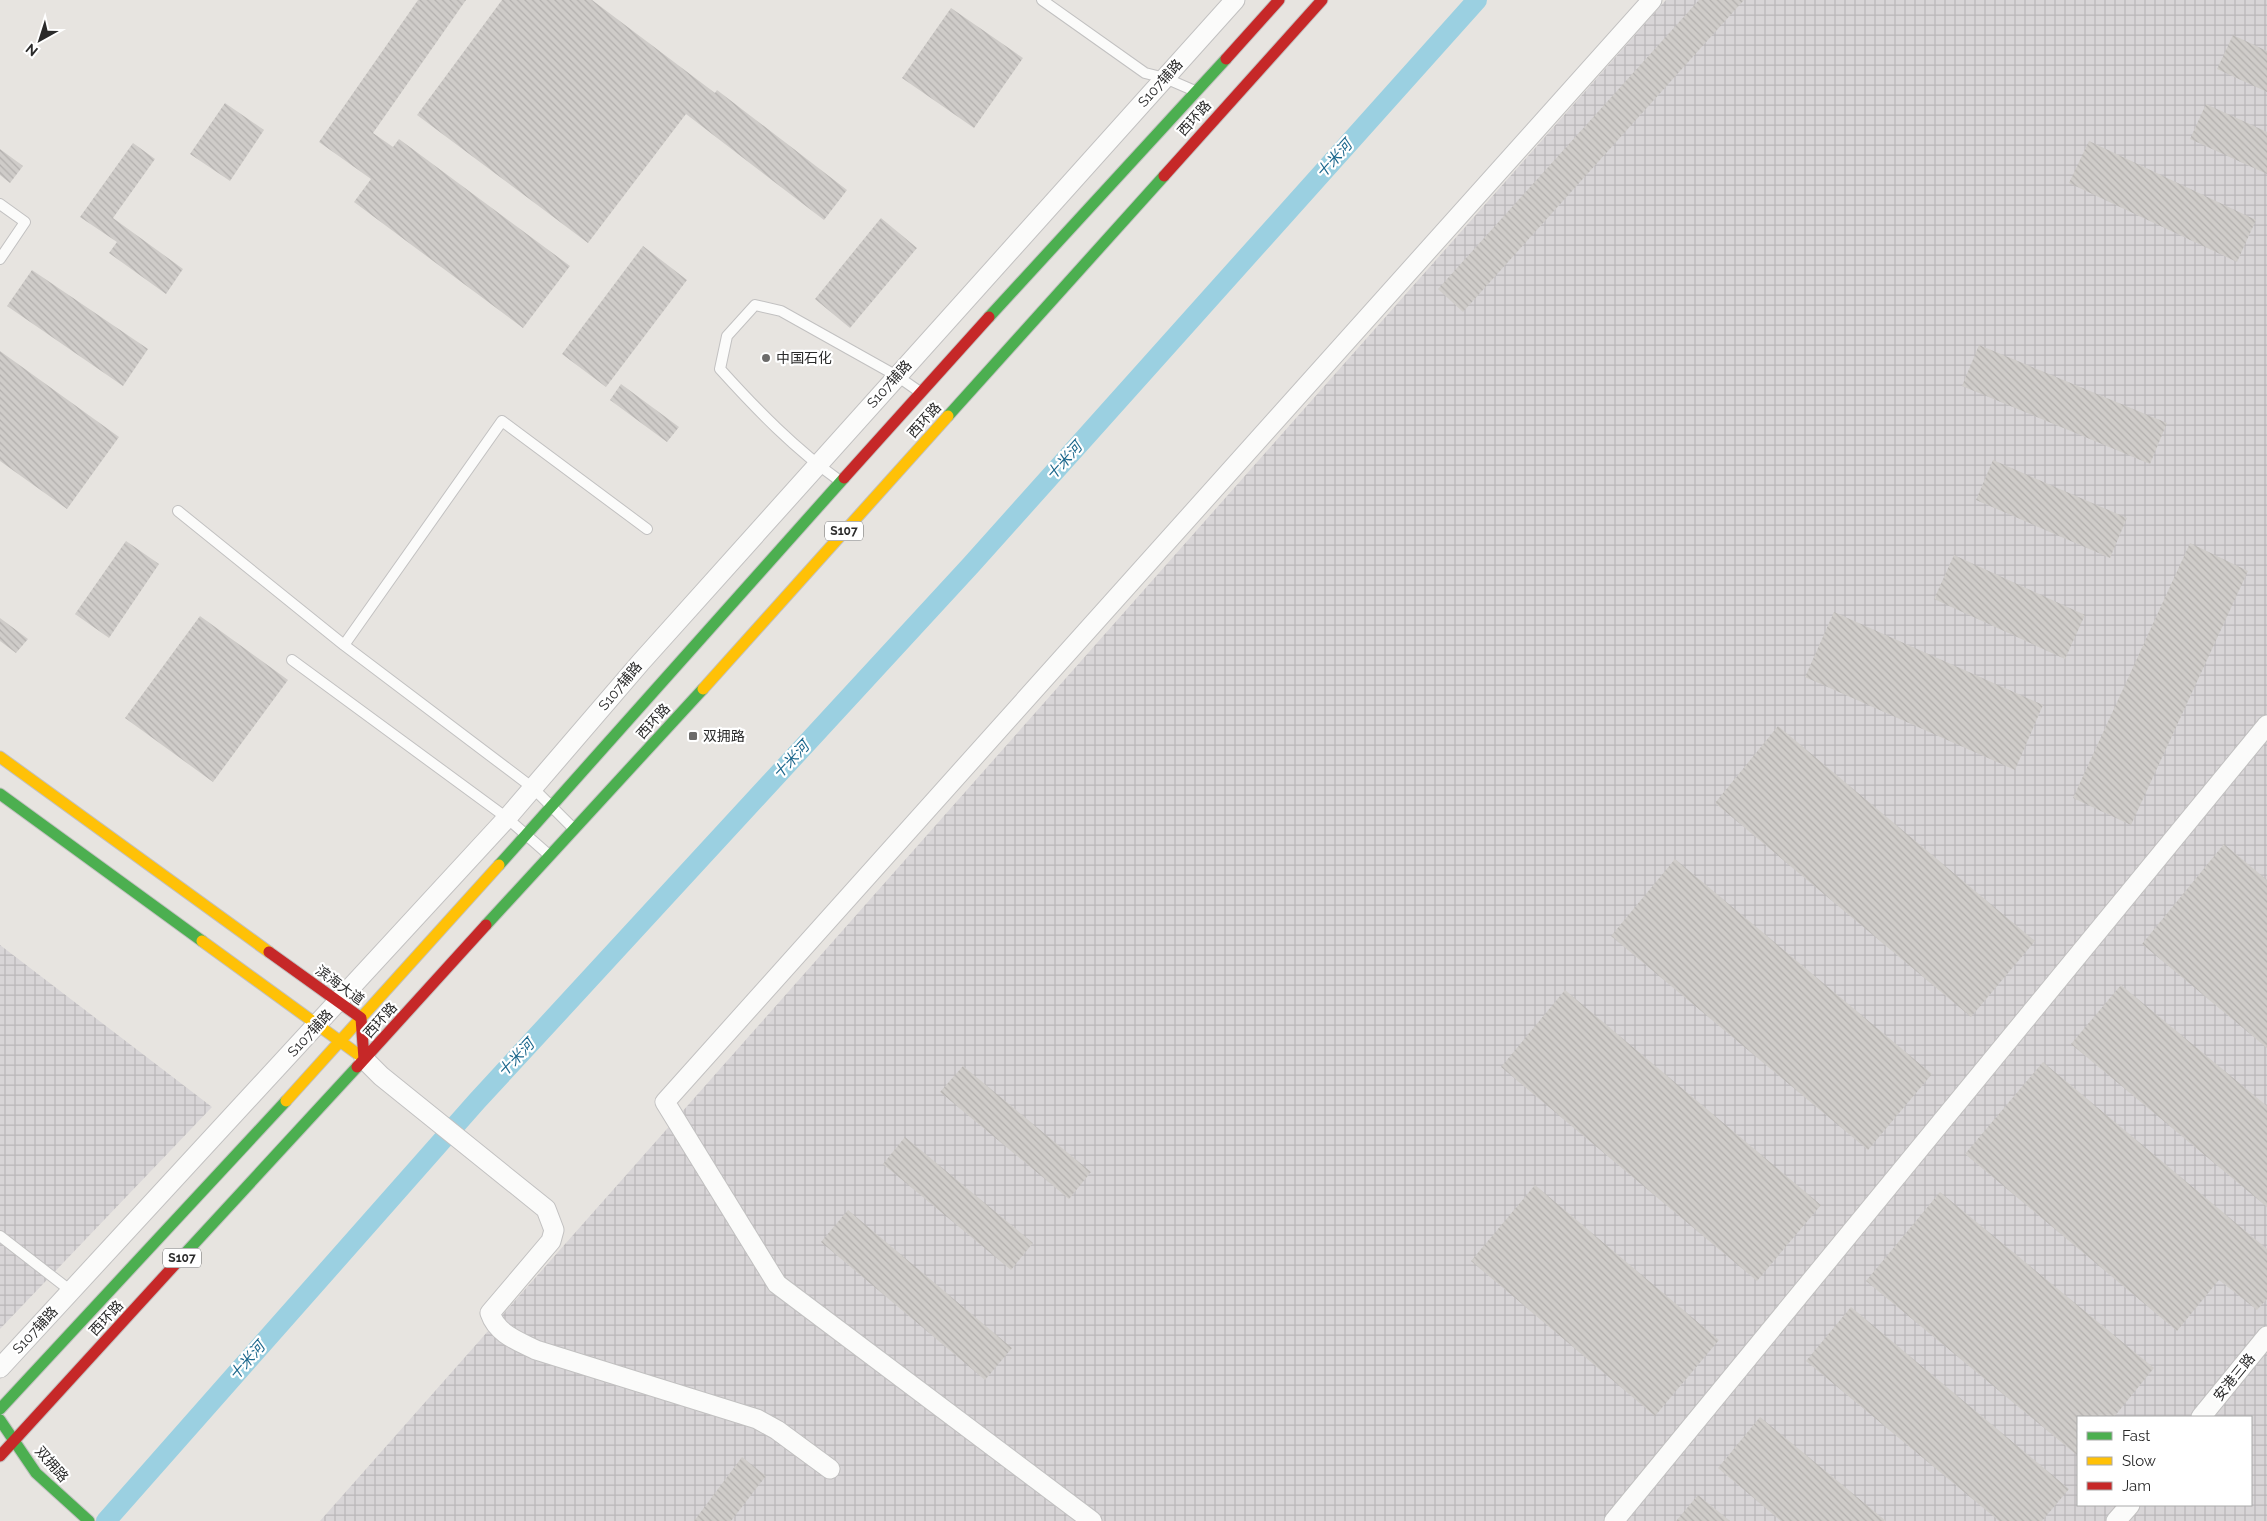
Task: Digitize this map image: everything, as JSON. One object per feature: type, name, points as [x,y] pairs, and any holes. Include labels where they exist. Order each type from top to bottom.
[{"type":"main road","name":"西环路","points":[[0,1409],[340,1042],[921,392],[1279,0]]},
{"type":"main road","name":"西环路","points":[[4,1456],[15,1439],[574,830],[1322,0]]},
{"type":"main road","name":"滨海大道","points":[[0,757],[361,1018],[364,1059]]},
{"type":"main road","points":[[0,794],[364,1059]]},
{"type":"main road","name":"双拥路","points":[[0,1420],[15,1439],[30,1465],[48,1485],[89,1521]]},
{"type":"main road","points":[[0,1437],[4,1456]]},
{"type":"street","name":"S107辅路","points":[[0,1368],[507,818],[641,662],[817,464],[1235,0]]},
{"type":"street","points":[[1092,1521],[777,1284],[665,1102],[1652,0]]},
{"type":"street","points":[[1614,1521],[2267,725]]},
{"type":"street","points":[[364,1059],[406,1096],[546,1209],[554,1230],[551,1241],[490,1313],[494,1324],[509,1337],[536,1350],[757,1419],[777,1430],[830,1469]]},
{"type":"street","name":"安港三路","points":[[2202,1416],[2267,1336]]},
{"type":"street","points":[[2116,1521],[2129,1506]]},
{"type":"lane","points":[[1042,0],[1145,73],[1165,78],[1196,92]]},
{"type":"lane","points":[[0,204],[25,222],[0,259]]},
{"type":"lane","points":[[841,482],[817,464],[757,410],[720,369],[727,336],[754,305],[781,311],[897,376],[921,392]]},
{"type":"lane","points":[[344,645],[502,421],[647,529]]},
{"type":"lane","points":[[178,511],[344,645],[533,788],[574,830]]},
{"type":"lane","points":[[292,660],[507,818],[550,856]]},
{"type":"lane","points":[[0,1236],[70,1291]]},
{"type":"shaded area","points":[[1666,0],[2267,0],[2267,1521],[320,1521]]},
{"type":"shaded area","points":[[0,945],[212,1107],[0,1329]]},
{"type":"building","points":[[418,0],[466,0],[373,133],[393,147],[399,139],[570,266],[523,328],[354,202],[371,179],[319,142]]},
{"type":"building","points":[[502,0],[592,0],[715,93],[717,90],[847,190],[824,220],[686,114],[588,243],[417,115]]},
{"type":"building","points":[[1699,0],[1744,0],[1463,312],[1438,289]]},
{"type":"building","points":[[951,8],[1023,58],[974,128],[902,78]]},
{"type":"building","points":[[2233,35],[2267,51],[2267,92],[2217,69]]},
{"type":"building","points":[[225,103],[264,130],[230,181],[190,154]]},
{"type":"building","points":[[2206,104],[2267,132],[2267,174],[2190,139]]},
{"type":"building","points":[[2089,141],[2256,220],[2237,262],[2069,183]]},
{"type":"building","points":[[133,143],[155,159],[113,218],[183,269],[166,294],[109,253],[117,242],[80,217]]},
{"type":"building","points":[[0,149],[23,166],[10,183],[0,175]]},
{"type":"building","points":[[881,218],[917,248],[850,328],[815,299]]},
{"type":"building","points":[[643,246],[687,280],[606,387],[562,354]]},
{"type":"building","points":[[32,270],[148,349],[123,386],[7,306]]},
{"type":"building","points":[[1979,345],[2167,423],[2150,464],[1962,386]]},
{"type":"building","points":[[0,351],[119,437],[67,509],[0,461]]},
{"type":"building","points":[[621,384],[679,427],[667,442],[610,400]]},
{"type":"building","points":[[1993,460],[2127,518],[2110,558],[1976,500]]},
{"type":"building","points":[[126,541],[159,564],[109,638],[75,614]]},
{"type":"building","points":[[2190,543],[2248,571],[2131,825],[2073,798]]},
{"type":"building","points":[[1954,555],[2085,615],[2065,659],[1934,599]]},
{"type":"building","points":[[1834,612],[2043,705],[2015,770],[1805,677]]},
{"type":"building","points":[[200,616],[288,680],[213,782],[125,718]]},
{"type":"building","points":[[0,618],[28,639],[16,653],[0,641]]},
{"type":"building","points":[[1778,726],[2035,941],[1971,1017],[1715,803]]},
{"type":"building","points":[[2224,844],[2267,880],[2267,1048],[2142,944]]},
{"type":"building","points":[[1675,859],[1932,1074],[1868,1150],[1611,936]]},
{"type":"building","points":[[2121,985],[2267,1106],[2267,1207],[2071,1044]]},
{"type":"building","points":[[1565,990],[1821,1205],[1757,1281],[1501,1067]]},
{"type":"building","points":[[2043,1062],[2267,1249],[2267,1299],[2257,1310],[2219,1280],[2177,1331],[1965,1154]]},
{"type":"building","points":[[963,1066],[1091,1172],[1069,1199],[940,1092]]},
{"type":"building","points":[[905,1137],[1033,1243],[1011,1270],[883,1164]]},
{"type":"building","points":[[1535,1185],[1719,1340],[1655,1416],[1471,1261]]},
{"type":"building","points":[[1940,1192],[2154,1368],[2115,1416],[2077,1416],[2077,1455],[1866,1281]]},
{"type":"building","points":[[848,1210],[1012,1348],[985,1380],[821,1242]]},
{"type":"building","points":[[1851,1307],[2069,1489],[2042,1521],[1999,1521],[1806,1361]]},
{"type":"building","points":[[1760,1417],[1886,1521],[1781,1521],[1718,1468]]},
{"type":"building","points":[[742,1457],[766,1476],[731,1521],[694,1521]]},
{"type":"building","points":[[1698,1495],[1730,1521],[1676,1521]]},
{"type":"waterway","name":"十米河","points":[[106,1521],[477,1101],[971,565],[1477,0]]},
{"type":"traffic: fast","points":[[989,317],[1226,59]]},
{"type":"traffic: fast","points":[[948,416],[1164,176]]},
{"type":"traffic: fast","points":[[499,865],[844,478]]},
{"type":"traffic: fast","points":[[486,925],[703,689]]},
{"type":"traffic: fast","points":[[0,794],[202,941]]},
{"type":"traffic: fast","points":[[180,1259],[357,1067]]},
{"type":"traffic: fast","points":[[0,1409],[286,1101]]},
{"type":"traffic: fast","points":[[0,1420],[36,1473],[89,1521]]},
{"type":"traffic: slow","points":[[703,689],[948,416]]},
{"type":"traffic: slow","points":[[0,757],[269,952]]},
{"type":"traffic: slow","points":[[286,1101],[499,865]]},
{"type":"traffic: slow","points":[[202,941],[359,1055]]},
{"type":"traffic: jam","points":[[1226,59],[1279,0]]},
{"type":"traffic: jam","points":[[1164,176],[1322,0]]},
{"type":"traffic: jam","points":[[844,478],[989,317]]},
{"type":"traffic: jam","points":[[357,1067],[486,925]]},
{"type":"traffic: jam","points":[[269,952],[361,1018],[364,1059]]},
{"type":"traffic: jam","points":[[0,1456],[180,1259]]},
{"type":"place","name":"中国石化","points":[[766,358]]},
{"type":"place","name":"双拥路","points":[[693,736]]}]
